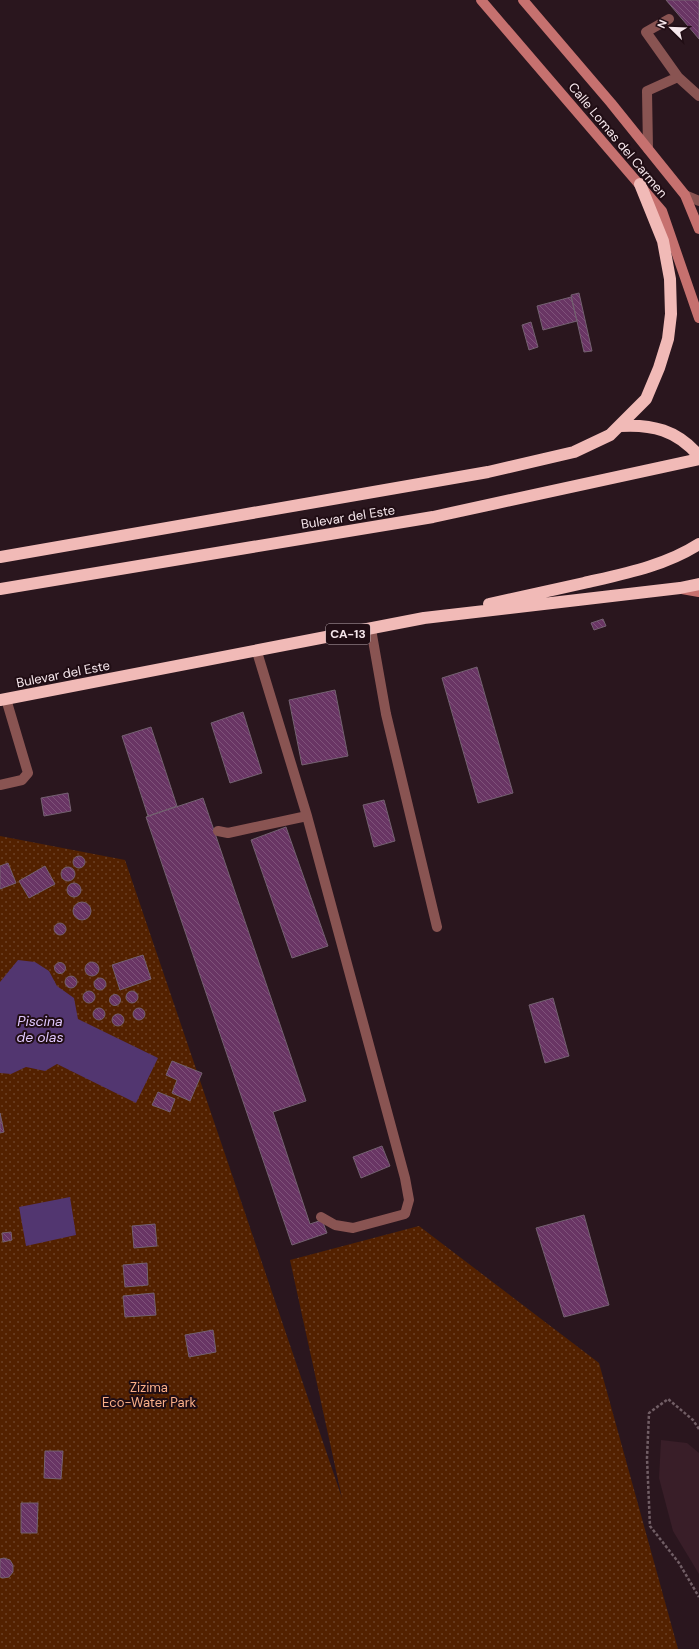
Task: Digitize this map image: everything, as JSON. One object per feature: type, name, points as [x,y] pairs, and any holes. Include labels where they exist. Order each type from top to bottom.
[{"type":"highway","points":[[0,557],[488,472],[574,452],[610,435],[646,399],[662,361],[668,339],[671,314],[670,279],[663,241],[640,184]]},
{"type":"highway","points":[[620,426],[638,425],[657,428],[683,440],[699,456]]},
{"type":"highway","name":"Bulevar del Este","points":[[0,589],[433,517],[699,459]]},
{"type":"highway","points":[[424,618],[623,574],[655,565],[688,551],[699,544]]},
{"type":"highway","name":"Bulevar del Este","points":[[3,699],[257,652],[424,618],[680,588],[699,584]]},
{"type":"street","name":"Calle Lomas del Carmen","points":[[482,0],[662,211],[699,318]]},
{"type":"street","name":"Calle Lomas del Carmen","points":[[523,0],[685,195],[699,229]]},
{"type":"street","points":[[680,588],[699,592]]},
{"type":"lane","points":[[669,19],[646,32],[678,77],[699,96]]},
{"type":"lane","points":[[648,149],[647,92],[678,77]]},
{"type":"lane","points":[[685,195],[699,201]]},
{"type":"lane","points":[[371,629],[386,714],[437,927]]},
{"type":"lane","points":[[257,652],[307,816],[405,1178],[409,1200],[405,1214],[353,1228],[335,1225],[321,1217]]},
{"type":"lane","points":[[0,785],[22,780],[28,773],[3,699]]},
{"type":"lane","points":[[218,831],[228,833],[307,816]]},
{"type":"path","points":[[699,1429],[693,1420],[668,1399],[649,1413],[647,1458],[650,1526],[679,1563],[699,1597]]},
{"type":"shaded area","points":[[661,1440],[687,1443],[699,1453],[699,1574],[673,1531],[659,1478]]},
{"type":"green space","name":"Zizima Eco-Water Park","points":[[0,836],[125,860],[342,1498],[290,1260],[419,1226],[599,1363],[678,1649],[0,1649]]},
{"type":"water","name":"Piscina de olas","points":[[18,960],[35,962],[49,971],[57,986],[74,998],[78,1019],[158,1058],[136,1103],[57,1064],[45,1071],[26,1067],[11,1074],[0,1073],[0,982]]},
{"type":"water","points":[[70,1197],[76,1235],[26,1246],[19,1207]]},
{"type":"building","points":[[666,0],[699,0],[699,39]]},
{"type":"building","points":[[579,293],[592,351],[584,352],[571,295]]},
{"type":"building","points":[[571,297],[577,321],[543,330],[537,306]]},
{"type":"building","points":[[531,322],[538,347],[529,350],[522,325]]},
{"type":"building","points":[[603,619],[606,626],[594,630],[591,623]]},
{"type":"building","points":[[477,667],[513,793],[478,803],[442,678]]},
{"type":"building","points":[[335,690],[348,756],[302,765],[289,700]]},
{"type":"building","points":[[243,712],[262,773],[230,783],[211,723]]},
{"type":"building","points":[[151,727],[177,806],[148,816],[122,736]]},
{"type":"building","points":[[68,793],[71,811],[44,816],[41,798]]},
{"type":"building","points":[[203,798],[306,1101],[273,1112],[310,1224],[322,1220],[327,1233],[292,1245],[146,817]]},
{"type":"building","points":[[384,800],[395,841],[374,847],[363,805]]},
{"type":"building","points":[[286,827],[328,946],[292,958],[251,840]]},
{"type":"building","points":[[81,856],[84,857],[84,867],[77,868],[74,867],[73,860],[74,857]]},
{"type":"building","points":[[8,863],[16,883],[0,889],[0,866]]},
{"type":"building","points":[[45,866],[55,884],[29,898],[19,881]]},
{"type":"building","points":[[68,867],[73,869],[75,874],[73,879],[68,881],[63,879],[61,874],[63,869]]},
{"type":"building","points":[[74,883],[79,885],[81,890],[79,895],[74,897],[69,895],[67,890],[69,885]]},
{"type":"building","points":[[82,902],[88,905],[91,911],[88,917],[82,920],[76,917],[73,911],[76,905]]},
{"type":"building","points":[[58,923],[62,923],[66,929],[62,935],[58,935],[54,931],[54,927]]},
{"type":"building","points":[[143,955],[151,979],[120,990],[112,965]]},
{"type":"building","points":[[89,962],[95,962],[99,966],[99,972],[95,976],[89,976],[85,972],[85,966]]},
{"type":"building","points":[[58,963],[62,963],[64,964],[64,972],[58,973],[55,970],[55,966]]},
{"type":"building","points":[[69,976],[73,976],[77,982],[73,988],[69,988],[65,984],[65,980]]},
{"type":"building","points":[[98,978],[102,978],[106,984],[102,990],[98,990],[94,986],[94,982]]},
{"type":"building","points":[[87,991],[91,991],[95,997],[91,1003],[87,1003],[83,999],[83,995]]},
{"type":"building","points":[[132,991],[136,993],[138,997],[136,1001],[132,1003],[128,1001],[126,997],[128,993]]},
{"type":"building","points":[[115,994],[119,996],[121,1000],[119,1004],[115,1006],[111,1004],[109,1000],[111,996]]},
{"type":"building","points":[[553,998],[569,1056],[545,1063],[529,1005]]},
{"type":"building","points":[[97,1008],[101,1008],[105,1014],[101,1020],[97,1020],[93,1016],[93,1012]]},
{"type":"building","points":[[141,1008],[144,1009],[144,1019],[137,1020],[134,1019],[133,1012],[134,1009]]},
{"type":"building","points":[[118,1014],[122,1016],[124,1020],[122,1024],[118,1026],[114,1024],[112,1020],[114,1016]]},
{"type":"building","points":[[172,1061],[202,1073],[190,1101],[172,1093],[177,1080],[166,1075]]},
{"type":"building","points":[[158,1092],[175,1099],[170,1112],[152,1105]]},
{"type":"building","points":[[0,1113],[4,1132],[0,1133]]},
{"type":"building","points":[[382,1146],[390,1166],[361,1178],[353,1157]]},
{"type":"building","points":[[584,1215],[609,1305],[564,1317],[536,1228]]},
{"type":"building","points":[[155,1224],[157,1246],[134,1248],[132,1226]]},
{"type":"building","points":[[11,1232],[12,1240],[3,1242],[2,1233]]},
{"type":"building","points":[[147,1263],[148,1285],[125,1287],[123,1265]]},
{"type":"building","points":[[154,1293],[156,1315],[125,1317],[123,1296]]},
{"type":"building","points":[[213,1330],[216,1352],[189,1357],[185,1335]]},
{"type":"building","points":[[45,1451],[63,1451],[61,1479],[44,1478]]},
{"type":"building","points":[[21,1503],[38,1503],[37,1533],[21,1533]]},
{"type":"building","points":[[4,1558],[10,1560],[13,1565],[13,1572],[9,1577],[3,1578],[0,1577],[0,1559]]}]
